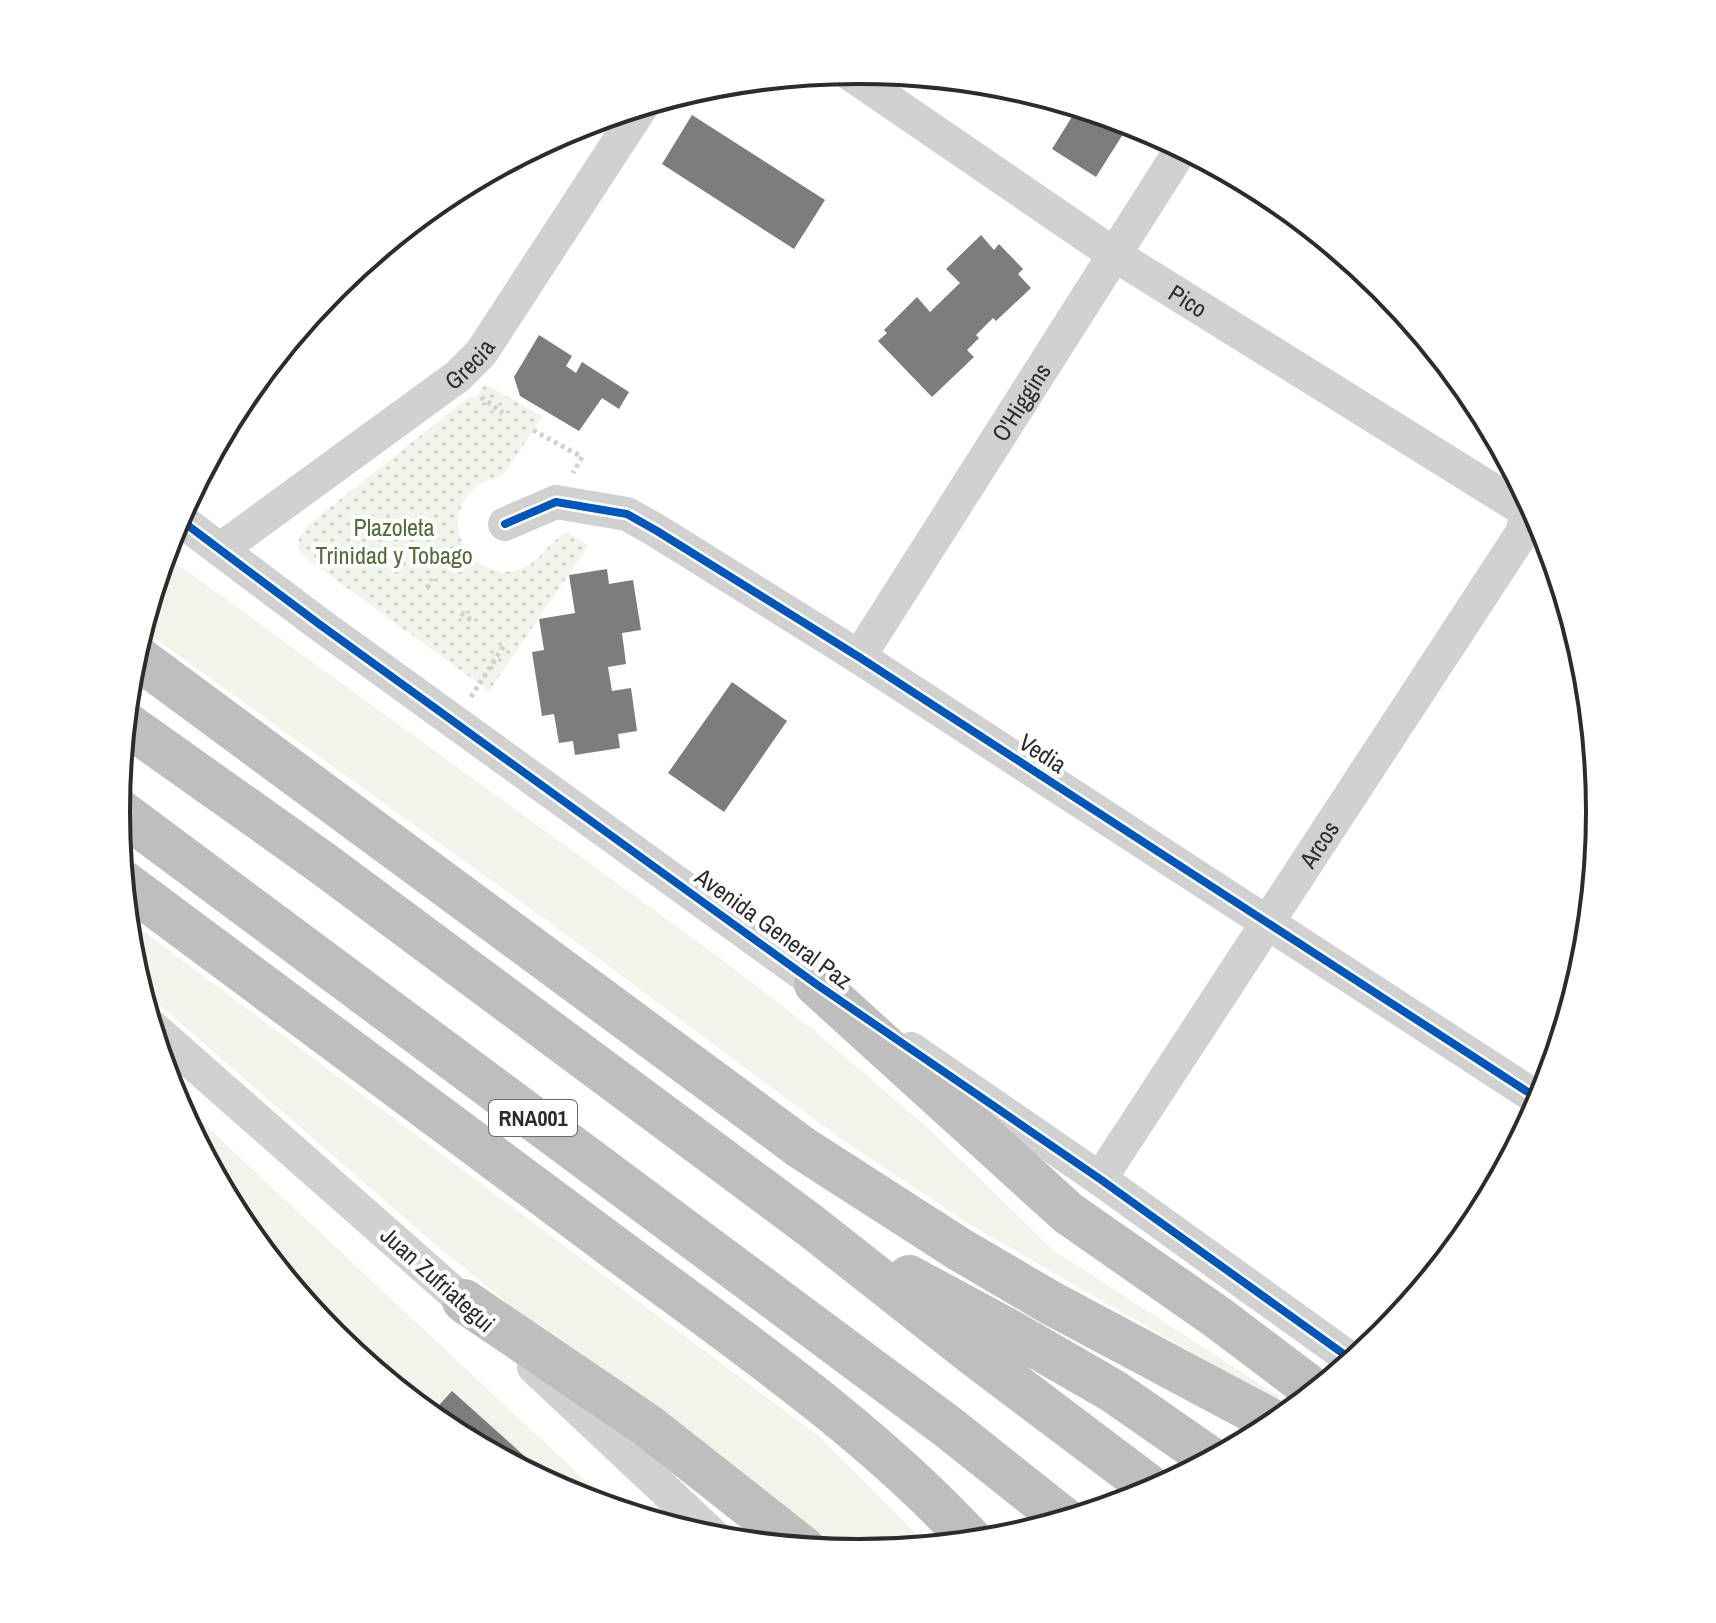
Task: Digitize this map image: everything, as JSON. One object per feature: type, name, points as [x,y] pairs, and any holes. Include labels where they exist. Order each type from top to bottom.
[{"type":"highway","points":[[146,664],[802,1148],[1051,1303],[1262,1416]]},
{"type":"highway","points":[[136,731],[333,871],[811,1226],[1142,1481]]},
{"type":"highway","name":"RNA001","points":[[130,819],[948,1427],[1054,1511]]},
{"type":"highway","points":[[135,891],[761,1357],[911,1478],[963,1531]]},
{"type":"highway","points":[[816,984],[1068,1213],[1217,1317],[1306,1384]]},
{"type":"highway","points":[[811,1226],[1011,1332],[1113,1391],[1221,1443]]},
{"type":"highway","points":[[464,1301],[648,1426],[786,1535]]},
{"type":"highway","points":[[1113,1391],[1202,1453]]},
{"type":"highway","points":[[948,1427],[1035,1517]]},
{"type":"street","name":"Pico","points":[[865,84],[1115,255],[1516,503]]},
{"type":"street","name":"Grecia","points":[[221,549],[458,376],[481,353],[633,120]]},
{"type":"street","name":"O'Higgins","points":[[859,657],[1176,157]]},
{"type":"street","name":"Vedia","points":[[556,502],[627,514],[859,657],[1529,1093]]},
{"type":"street","points":[[505,524],[556,502]]},
{"type":"street","name":"Arcos","points":[[1100,1179],[1526,525]]},
{"type":"street","name":"Avenida General Paz","points":[[189,526],[816,984],[1100,1179],[1343,1353]]},
{"type":"street","name":"Juan Zufriategui","points":[[168,1041],[464,1301],[697,1521]]},
{"type":"path","points":[[533,430],[582,457],[556,502]]},
{"type":"path","points":[[427,588],[432,579]]},
{"type":"path","points":[[461,613],[471,620]]},
{"type":"path","points":[[457,723],[505,644]]},
{"type":"green space","name":"Plazoleta Trinidad y Tobago","points":[[485,384],[542,416],[504,473],[499,478],[480,484],[464,501],[458,519],[463,545],[481,564],[507,572],[528,566],[568,532],[588,546],[489,691],[306,558],[298,549],[299,539],[308,525],[469,397],[476,399]]},
{"type":"green space","points":[[175,562],[720,958],[815,1031],[929,1129],[1053,1250],[1280,1397],[1276,1401],[969,1224],[841,1139],[549,922],[152,636]]},
{"type":"green space","points":[[140,929],[820,1437],[918,1536],[822,1537],[790,1511],[543,1332],[430,1240],[155,1001]]},
{"type":"green space","points":[[200,1120],[595,1490],[494,1442],[415,1389],[378,1358],[311,1291],[281,1254],[228,1175]]},
{"type":"building","points":[[692,115],[825,200],[794,249],[662,164]]},
{"type":"building","points":[[1072,117],[1123,134],[1096,177],[1052,149]]},
{"type":"building","points":[[981,235],[994,250],[999,244],[1023,269],[1018,274],[1031,288],[976,335],[979,338],[967,350],[974,357],[932,397],[878,341],[887,333],[884,330],[917,297],[930,312],[960,283],[946,269]]},
{"type":"building","points":[[539,335],[572,356],[566,366],[576,373],[582,362],[629,392],[619,409],[602,398],[579,431],[520,396],[514,377]]},
{"type":"building","points":[[607,569],[609,584],[633,580],[641,630],[622,633],[626,664],[608,667],[612,691],[631,688],[637,731],[618,734],[620,748],[575,755],[573,741],[559,743],[554,714],[542,716],[532,652],[544,650],[539,619],[575,613],[569,575]]},
{"type":"building","points":[[732,682],[787,721],[724,812],[668,773]]},
{"type":"building","points":[[452,1391],[529,1461],[494,1442],[439,1405]]},
{"type":"cycle path","points":[[505,524],[556,502],[627,514],[859,657],[1529,1093]]},
{"type":"cycle path","points":[[189,526],[816,984],[1100,1179],[1343,1353]]}]
